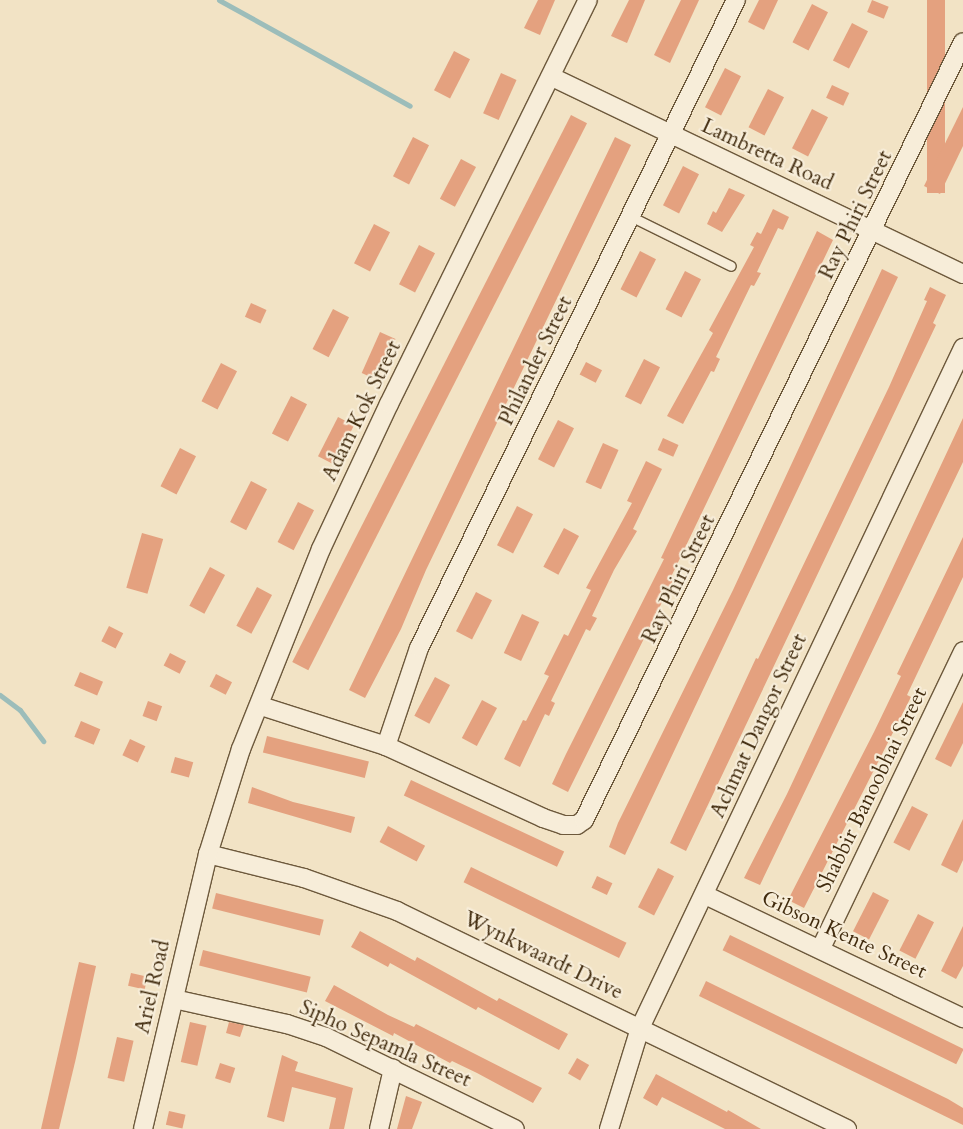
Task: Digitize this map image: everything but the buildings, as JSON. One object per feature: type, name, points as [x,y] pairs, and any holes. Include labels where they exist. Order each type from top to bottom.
[{"type":"street","name":"Adam Kok Street","points":[[208,854],[224,795],[261,706],[321,549],[389,404],[588,0]]},
{"type":"street","name":"Philander Street","points":[[386,746],[419,648],[632,217],[736,0]]},
{"type":"street","name":"Ray Phiri Street","points":[[261,706],[386,746],[543,818],[563,825],[577,825],[584,820],[874,230],[963,42]]},
{"type":"street","name":"Lambretta Road","points":[[552,76],[963,274]]},
{"type":"street","name":"Achmat Dangor Street","points":[[608,1129],[640,1028],[963,348]]},
{"type":"street","name":"Shabbir Banoobhai Street","points":[[821,948],[963,651]]},
{"type":"street","name":"Ariel Road","points":[[143,1129],[208,854]]},
{"type":"street","name":"Wynkwaardt Drive","points":[[208,854],[352,893],[449,935],[847,1129]]},
{"type":"street","name":"Gibson Kente Street","points":[[705,894],[821,948],[963,1018]]},
{"type":"street","name":"Sipho Sepamla Street","points":[[174,999],[288,1024],[326,1038],[515,1129]]},
{"type":"street","points":[[379,1129],[393,1070]]},
{"type":"lane","points":[[632,217],[731,266]]},
{"type":"waterway","points":[[219,0],[410,106]]},
{"type":"waterway","points":[[0,695],[20,710],[43,741]]}]
